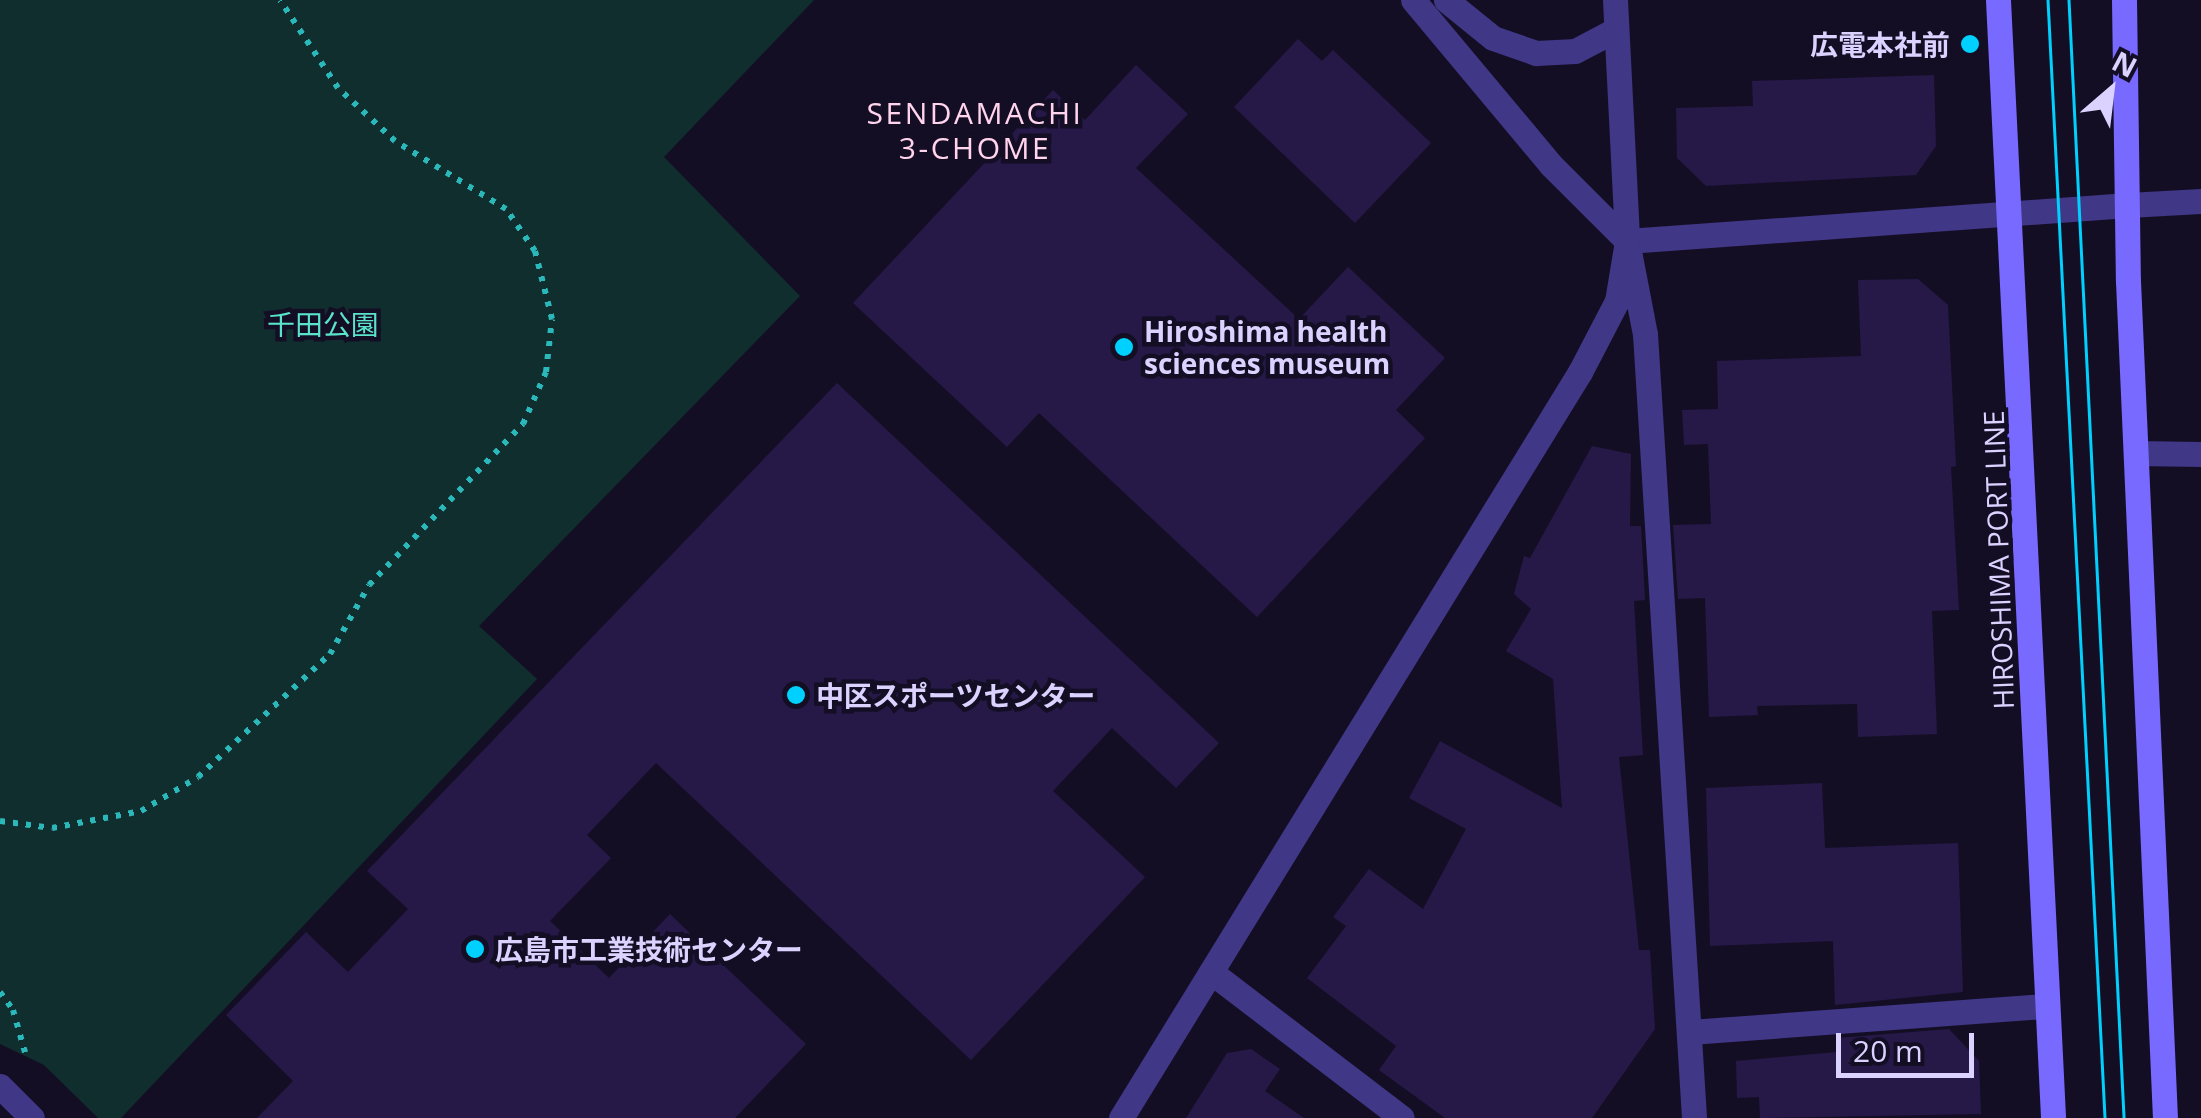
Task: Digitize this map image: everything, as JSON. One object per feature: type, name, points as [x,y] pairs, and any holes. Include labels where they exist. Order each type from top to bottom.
[{"type":"main road","name":"HIROSHIMA PORT LINE","points":[[1998,0],[2008,215],[2017,287],[2053,1118]]},
{"type":"main road","points":[[2124,0],[2136,453],[2164,1118]]},
{"type":"street","points":[[1413,0],[1551,165],[1627,242],[2201,201]]},
{"type":"street","points":[[1446,0],[1493,38],[1536,53],[1576,51],[1615,30]]},
{"type":"street","points":[[1615,0],[1627,242],[1645,334],[1694,1118]]},
{"type":"street","points":[[1120,1118],[1580,372],[1616,300],[1627,242]]},
{"type":"street","points":[[2136,453],[2201,454]]},
{"type":"street","points":[[1212,972],[1402,1118]]},
{"type":"street","points":[[1690,1032],[2047,1006]]},
{"type":"street","points":[[0,1086],[32,1118]]},
{"type":"path","points":[[0,821],[52,828],[141,811],[198,777],[330,654],[369,586],[523,424],[546,372],[552,320],[535,252],[506,209],[380,128],[338,88],[280,0]]},
{"type":"path","points":[[0,992],[14,1010],[26,1052]]},
{"type":"green space","name":"千田公園","points":[[0,0],[814,0],[664,157],[800,296],[479,626],[537,679],[121,1118],[98,1118],[44,1065],[0,1044]]},
{"type":"building","points":[[1298,39],[1322,61],[1333,50],[1431,143],[1355,223],[1234,107]]},
{"type":"building","points":[[1136,65],[1188,114],[1136,168],[1299,319],[1348,267],[1445,358],[1396,410],[1425,438],[1257,617],[1039,413],[1007,447],[853,303],[1053,90],[1085,120]]},
{"type":"building","points":[[1934,75],[1936,146],[1916,175],[1706,186],[1677,158],[1676,108],[1753,106],[1752,81]]},
{"type":"building","points":[[1918,279],[1948,305],[1956,466],[1951,467],[1959,610],[1932,611],[1937,734],[1858,737],[1857,704],[1757,706],[1758,715],[1709,717],[1705,598],[1678,599],[1673,525],[1711,524],[1708,444],[1684,445],[1682,410],[1718,409],[1717,361],[1861,356],[1858,280]]},
{"type":"building","points":[[837,383],[1219,743],[1176,788],[1112,728],[1053,791],[1145,877],[971,1060],[656,763],[587,835],[611,858],[550,921],[609,978],[670,914],[806,1044],[735,1118],[257,1118],[293,1081],[226,1015],[306,932],[348,972],[408,909],[367,871]]},
{"type":"building","points":[[1592,446],[1631,454],[1630,526],[1641,526],[1645,600],[1634,601],[1643,755],[1619,757],[1639,950],[1650,950],[1655,1029],[1592,1118],[1445,1118],[1379,1070],[1396,1046],[1307,978],[1346,926],[1333,917],[1369,869],[1423,909],[1466,829],[1409,798],[1440,741],[1562,808],[1553,679],[1506,651],[1531,609],[1514,594],[1524,556],[1530,558]]},
{"type":"building","points":[[1822,783],[1825,848],[1958,843],[1963,992],[1835,1005],[1833,941],[1710,946],[1706,788]]},
{"type":"building","points":[[1949,1029],[1979,1061],[1981,1114],[1760,1118],[1759,1097],[1737,1098],[1736,1061],[1837,1052],[1837,1038]]},
{"type":"building","points":[[1251,1049],[1280,1069],[1265,1091],[1304,1118],[1186,1118],[1227,1053]]},
{"type":"tram line","points":[[2048,0],[2105,1118]]},
{"type":"tram line","points":[[2069,0],[2124,1118]]},
{"type":"place","name":"広電本社前","points":[[1970,44]]},
{"type":"place","name":"Hiroshima health sciences museum","points":[[1124,347]]},
{"type":"place","name":"中区スポーツセンター","points":[[796,695]]},
{"type":"place","name":"広島市工業技術センター","points":[[475,949]]},
{"type":"district","name":"SENDAMACHI 3-CHOME","points":[[975,130]]}]
